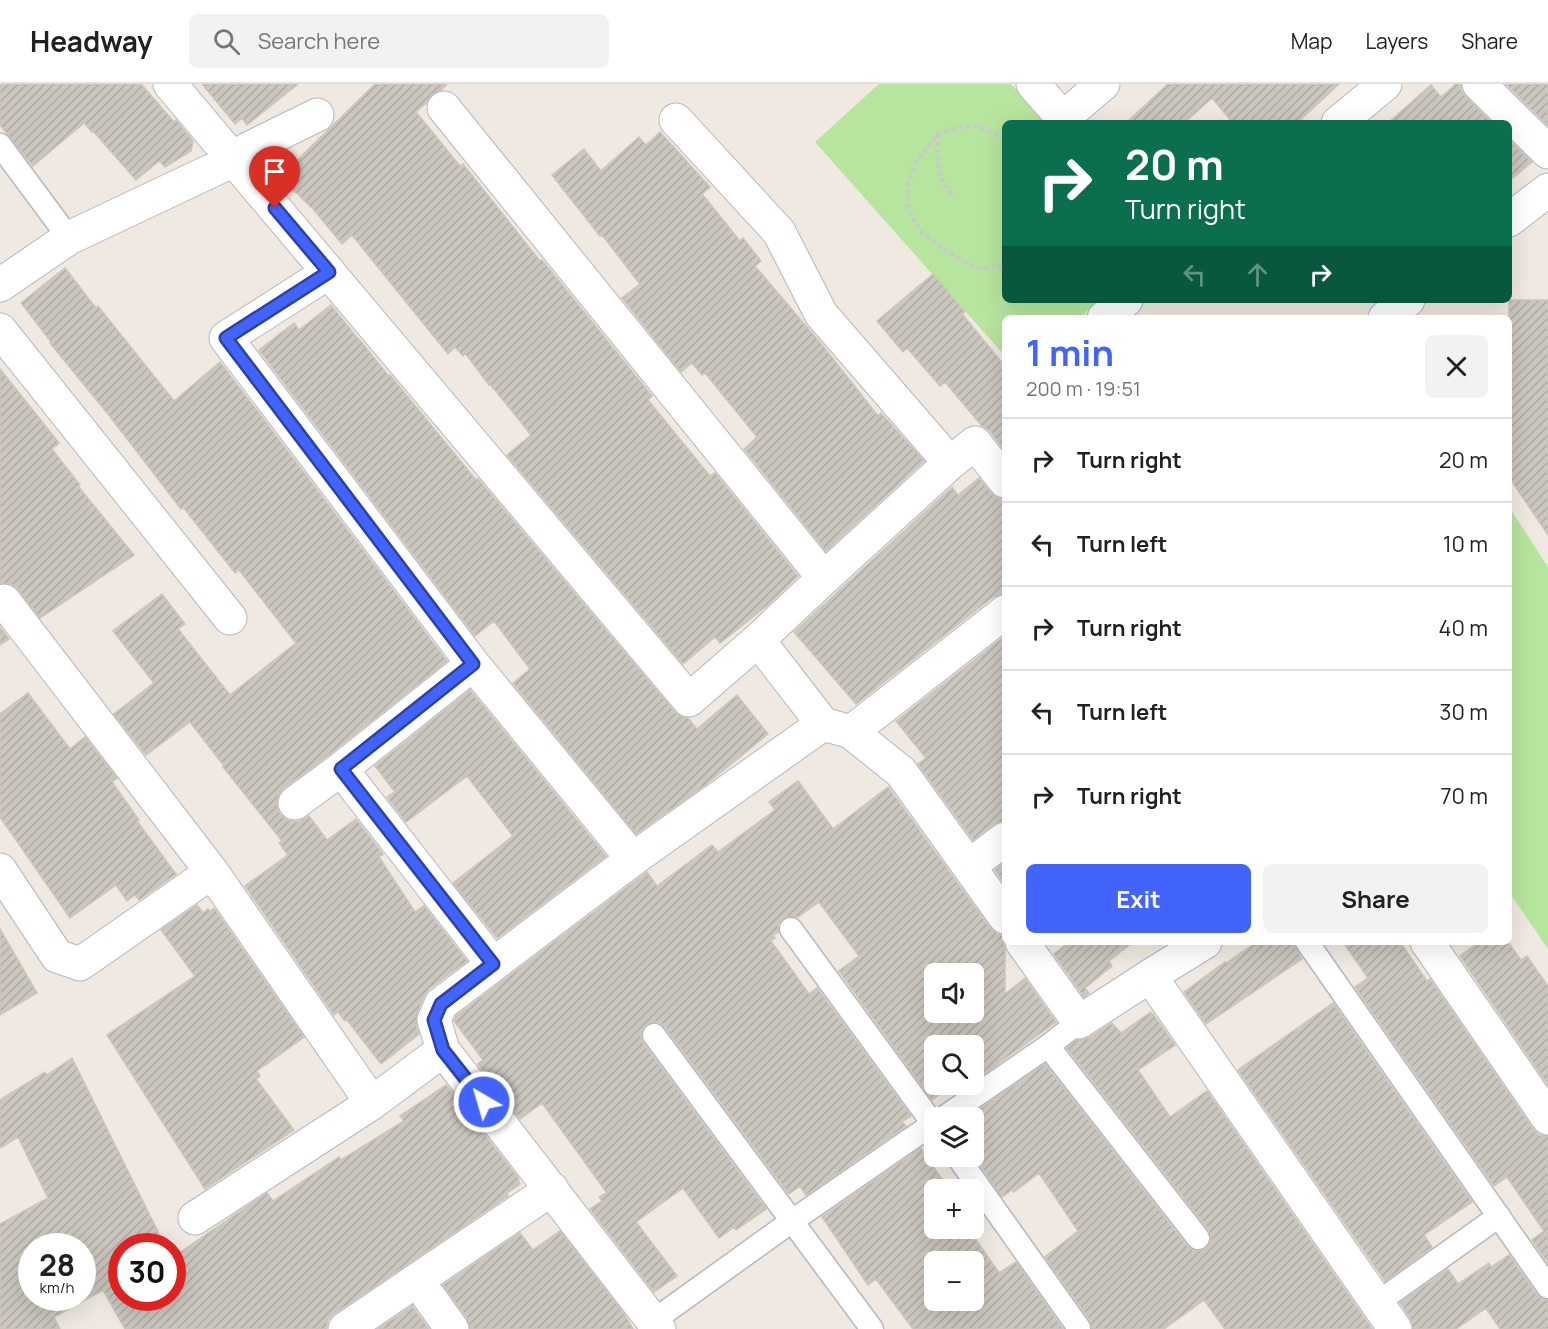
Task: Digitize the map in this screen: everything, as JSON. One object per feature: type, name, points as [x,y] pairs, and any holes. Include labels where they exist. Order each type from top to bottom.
[{"type":"street","points":[[170,84],[689,700],[950,463],[975,443],[1002,477]]},
{"type":"street","points":[[1034,84],[1064,118],[1103,84]]},
{"type":"street","points":[[1342,120],[1385,84]]},
{"type":"street","points":[[1479,84],[1548,152]]},
{"type":"street","points":[[444,108],[824,578]]},
{"type":"street","points":[[0,285],[69,238],[234,160],[248,149],[317,115]]},
{"type":"street","points":[[676,120],[779,232],[820,314],[950,463]]},
{"type":"street","points":[[1512,218],[1548,190]]},
{"type":"street","points":[[329,272],[226,338],[473,664],[633,859]]},
{"type":"street","points":[[1108,315],[1122,303]]},
{"type":"street","points":[[1389,315],[1404,303]]},
{"type":"street","points":[[0,330],[230,618]]},
{"type":"street","points":[[4,601],[212,872],[372,1103]]},
{"type":"street","points":[[656,1325],[443,1050],[434,1020],[441,1004],[633,859],[837,728],[1002,614]]},
{"type":"street","points":[[758,639],[837,728],[901,772],[1002,913]]},
{"type":"street","points":[[295,803],[473,664]]},
{"type":"street","points":[[341,769],[493,964]]},
{"type":"street","points":[[969,866],[1002,841]]},
{"type":"street","points":[[0,870],[57,956],[80,964],[212,872]]},
{"type":"street","points":[[1024,945],[1079,1022],[1200,945]]},
{"type":"street","points":[[1428,945],[1548,1118]]},
{"type":"street","points":[[1150,976],[1386,1316]]},
{"type":"street","points":[[195,1218],[372,1103],[443,1050]]},
{"type":"street","points":[[345,1329],[552,1189]]},
{"type":"street","points":[[417,1280],[452,1329]]},
{"type":"lane","points":[[0,145],[69,238]]},
{"type":"lane","points":[[791,929],[924,1107]]},
{"type":"lane","points":[[1309,945],[1548,1287]]},
{"type":"lane","points":[[959,1107],[1079,1022]]},
{"type":"lane","points":[[654,1035],[872,1329]]},
{"type":"lane","points":[[1048,1046],[1198,1238]]},
{"type":"lane","points":[[656,1325],[792,1221],[924,1131]]},
{"type":"lane","points":[[965,1167],[1079,1328]]},
{"type":"lane","points":[[1386,1316],[1500,1216]]},
{"type":"path","points":[[1002,137],[978,126],[965,126],[939,134],[917,160],[908,182],[908,207],[920,231],[945,250],[978,269],[1002,265]]},
{"type":"path","points":[[939,134],[937,153],[940,178],[953,195]]},
{"type":"green space","points":[[879,84],[1011,84],[1043,120],[1002,120],[1002,303],[1096,303],[1082,315],[1002,315],[1002,353],[815,142]]},
{"type":"green space","points":[[1512,512],[1548,567],[1548,949],[1512,896]]},
{"type":"building","points":[[0,84],[141,84],[193,141],[191,151],[165,167],[159,161],[136,180],[84,123],[33,166],[0,125]]},
{"type":"building","points":[[202,84],[298,84],[247,125],[242,118],[235,124]]},
{"type":"building","points":[[375,84],[447,84],[432,94],[416,112],[460,166],[463,164],[652,396],[648,400],[710,476],[715,473],[798,576],[769,604],[720,643],[715,637],[683,664],[507,455],[531,435],[465,353],[463,356],[455,347],[448,354],[352,235],[342,244],[313,209],[280,177]]},
{"type":"building","points":[[1168,84],[1339,84],[1300,120],[1230,120],[1212,98],[1187,120],[1129,120]]},
{"type":"building","points":[[1456,84],[1461,84],[1461,90],[1466,97],[1489,120],[1391,120],[1431,85],[1441,97]]},
{"type":"building","points":[[1506,84],[1548,84],[1548,126]]},
{"type":"building","points":[[660,132],[710,187],[702,194],[740,241],[743,238],[761,261],[755,266],[823,346],[878,416],[881,413],[924,461],[826,551],[744,449],[757,437],[705,373],[702,375],[692,363],[681,372],[622,298],[640,284],[552,175],[584,149],[601,171],[639,137],[646,145]]},
{"type":"building","points":[[1512,143],[1532,162],[1512,179]]},
{"type":"building","points":[[65,268],[174,401],[220,362],[447,661],[284,788],[278,796],[277,806],[280,815],[297,822],[309,816],[327,840],[356,819],[383,854],[379,857],[415,912],[424,906],[467,961],[429,989],[417,1013],[416,1025],[419,1034],[381,1064],[347,1020],[345,1021],[338,1012],[334,1015],[245,886],[288,855],[279,843],[282,841],[190,722],[146,755],[114,714],[154,683],[113,631],[162,594],[185,624],[178,629],[230,695],[296,643],[239,570],[235,573],[183,507],[181,509],[21,303]]},
{"type":"building","points":[[933,274],[965,312],[962,314],[1002,362],[1002,447],[945,382],[940,386],[907,348],[903,352],[877,321]]},
{"type":"building","points":[[1512,300],[1548,300],[1548,535],[1512,481],[1512,315],[1509,315],[1509,303],[1512,303]]},
{"type":"building","points":[[331,305],[476,480],[478,479],[675,712],[688,718],[697,729],[737,695],[768,734],[704,786],[636,834],[513,683],[530,669],[494,621],[475,636],[259,350],[294,323],[299,330]]},
{"type":"building","points":[[0,369],[59,443],[52,449],[80,485],[78,486],[134,555],[40,618],[18,589],[11,584],[0,583]]},
{"type":"building","points":[[979,478],[991,493],[1002,499],[1002,595],[993,597],[856,704],[794,632],[952,487],[958,495]]},
{"type":"building","points":[[0,627],[9,639],[0,645]]},
{"type":"building","points":[[1002,638],[1002,822],[994,824],[973,840],[918,764],[926,758],[896,721]]},
{"type":"building","points":[[470,690],[606,856],[497,938],[453,883],[513,836],[467,776],[406,822],[387,797],[395,792],[375,766]]},
{"type":"building","points":[[28,693],[70,749],[85,737],[117,778],[112,782],[176,874],[139,900],[135,895],[127,901],[116,885],[70,918],[0,817],[0,714]]},
{"type":"building","points":[[798,781],[833,829],[888,787],[990,928],[997,934],[1002,935],[1002,945],[1005,948],[1005,994],[1025,978],[1056,1022],[984,1074],[984,1035],[924,1035],[924,1089],[839,971],[859,956],[819,902],[798,917],[784,918],[778,924],[778,932],[773,935],[775,938],[771,941],[809,994],[817,988],[911,1116],[902,1122],[906,1126],[806,1195],[800,1186],[789,1194],[665,1027],[659,1022],[646,1024],[641,1030],[643,1043],[766,1209],[736,1230],[734,1227],[719,1238],[683,1188],[636,1222],[677,1276],[654,1292],[590,1209],[602,1201],[599,1197],[607,1193],[542,1103],[520,1119],[478,1064],[483,1060],[454,1021],[456,1016],[647,872],[657,886],[712,845],[718,852],[775,810],[769,802]]},
{"type":"building","points":[[1002,864],[1002,880],[995,870]]},
{"type":"building","points":[[197,905],[203,913],[214,908],[304,1037],[257,1071],[260,1076],[256,1079],[294,1130],[205,1189],[107,1035],[195,976],[161,930]]},
{"type":"building","points":[[0,929],[37,993],[0,1015]]},
{"type":"building","points":[[1065,945],[1129,945],[1109,961],[1112,966],[1085,988],[1089,993],[1084,997],[1054,954]]},
{"type":"building","points":[[1253,945],[1295,945],[1302,959],[1206,1024],[1184,992]]},
{"type":"building","points":[[1345,945],[1402,945],[1427,981],[1430,979],[1533,1129],[1539,1135],[1548,1136],[1548,1263],[1532,1240],[1544,1231],[1507,1177],[1494,1186],[1355,987],[1368,978]]},
{"type":"building","points":[[1475,945],[1510,945],[1521,960],[1527,956],[1548,986],[1548,1085],[1460,956]]},
{"type":"building","points":[[1333,1003],[1472,1202],[1424,1235],[1432,1247],[1385,1281],[1238,1070]]},
{"type":"building","points":[[1151,1012],[1175,1045],[1138,1070],[1170,1117],[1207,1091],[1372,1329],[1225,1329],[1204,1300],[1164,1329],[1092,1329],[1090,1320],[1045,1257],[1078,1231],[1039,1173],[1014,1192],[1012,1190],[1002,1197],[982,1167],[984,1167],[983,1107],[1045,1064],[1187,1246],[1194,1251],[1206,1249],[1211,1242],[1209,1230],[1067,1048],[1077,1040],[1089,1038],[1112,1023],[1121,1033]]},
{"type":"building","points":[[72,1058],[159,1233],[108,1233],[108,1299],[103,1290],[96,1294],[96,1233],[18,1233],[18,1311],[65,1311],[54,1317],[60,1329],[0,1329],[0,1224],[48,1198],[18,1137],[0,1148],[0,1100],[45,1072],[47,1075]]},
{"type":"building","points":[[446,1085],[519,1179],[520,1184],[507,1193],[508,1196],[334,1314],[328,1320],[326,1329],[125,1329],[115,1311],[186,1311],[186,1248],[267,1193],[273,1201],[339,1157],[341,1160],[404,1121],[400,1116]]},
{"type":"building","points":[[928,1095],[939,1095],[932,1100]]},
{"type":"building","points":[[921,1148],[924,1152],[924,1167],[934,1167],[942,1179],[924,1179],[924,1239],[976,1239],[984,1251],[924,1251],[924,1311],[984,1311],[984,1251],[999,1273],[1016,1262],[1063,1329],[913,1329],[876,1279],[868,1285],[822,1217]]},
{"type":"building","points":[[560,1231],[633,1329],[470,1329],[467,1318],[443,1285],[520,1233],[533,1250]]},
{"type":"building","points":[[1509,1255],[1537,1295],[1548,1300],[1548,1329],[1500,1329],[1486,1308],[1456,1329],[1413,1329],[1410,1318],[1400,1303],[1448,1269],[1458,1284],[1489,1263],[1491,1267]]},
{"type":"building","points":[[412,1306],[429,1329],[378,1329]]},
{"type":"route","points":[[275,208],[329,272],[226,338],[473,664],[341,769],[493,964],[441,1004],[434,1020],[443,1050],[484,1102]]}]
